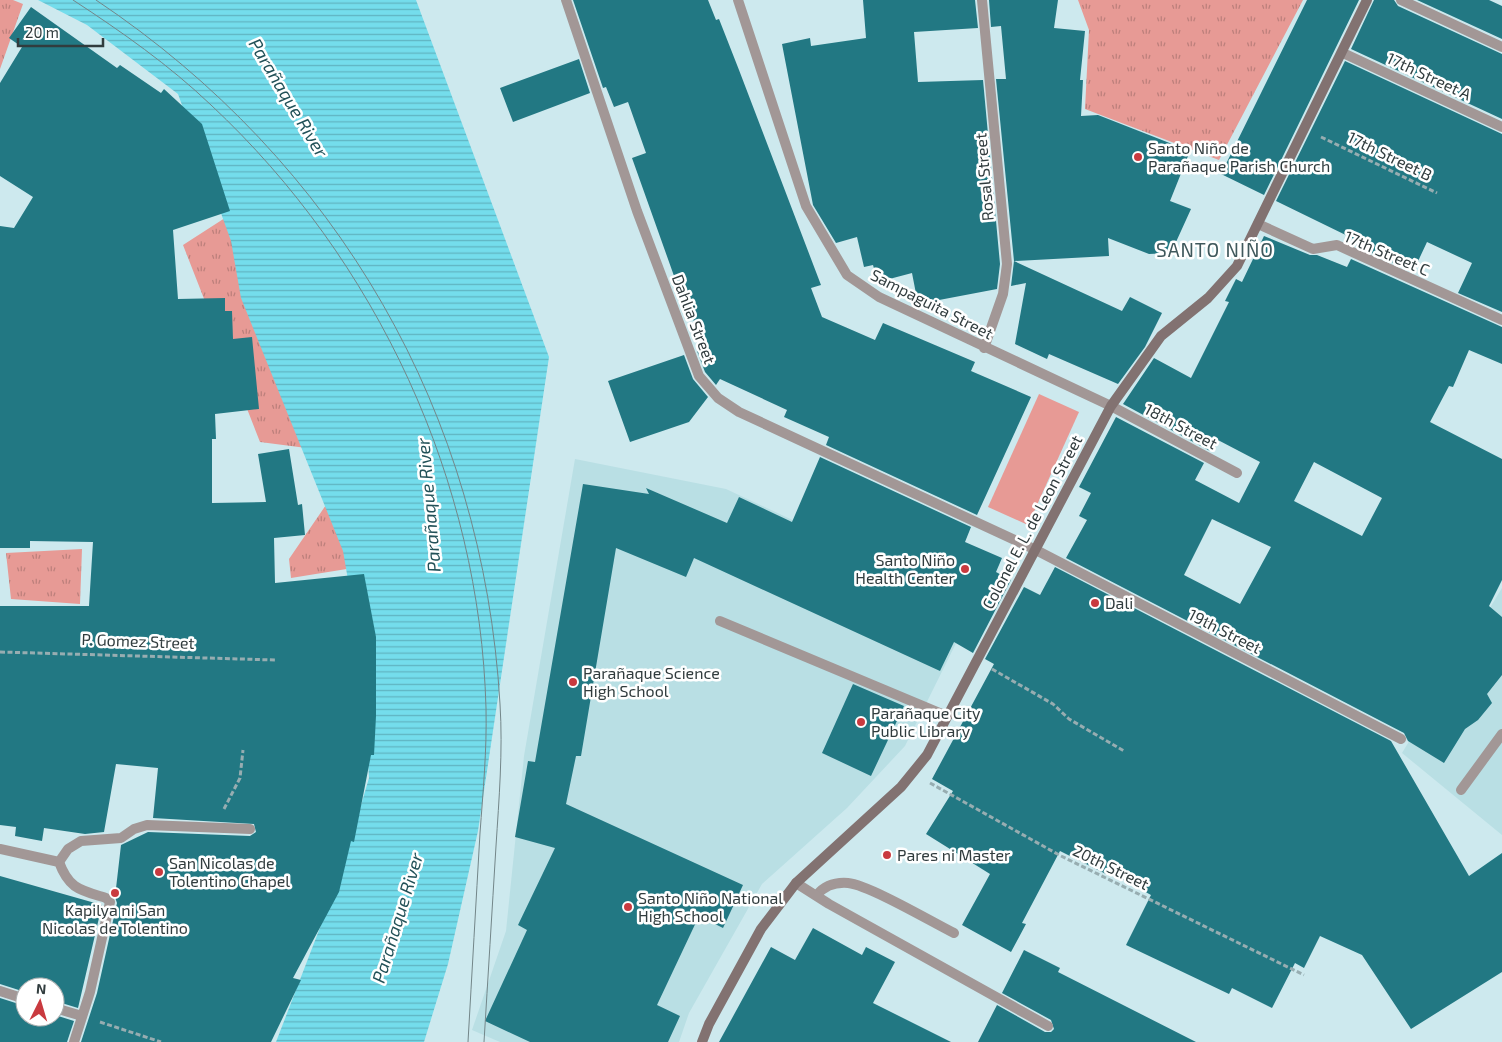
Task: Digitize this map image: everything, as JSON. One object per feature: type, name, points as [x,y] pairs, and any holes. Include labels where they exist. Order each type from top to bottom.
[{"type":"street","name":"Dahlia Street","points":[[566,0],[637,211],[699,376],[718,398],[739,412],[1034,548]]},
{"type":"street","name":"Sampaguita Street","points":[[738,0],[806,206],[847,275],[879,297],[1110,406]]},
{"type":"street","name":"Rosal Street","points":[[982,0],[1007,264],[1003,294],[984,348]]},
{"type":"street","name":"Colonel E. L. de Leon Street","points":[[702,1042],[709,1024],[761,930],[796,883],[901,787],[927,755],[1110,406],[1161,336],[1208,298],[1237,266],[1343,53],[1367,0]]},
{"type":"street","points":[[1401,0],[1502,47]]},
{"type":"street","name":"17th Street A","points":[[1343,53],[1502,127]]},
{"type":"street","name":"17th Street C","points":[[1258,224],[1313,249],[1337,245],[1502,320]]},
{"type":"street","name":"18th Street","points":[[1110,406],[1237,473]]},
{"type":"street","name":"19th Street","points":[[1034,548],[1401,739]]},
{"type":"street","points":[[720,621],[947,716]]},
{"type":"street","points":[[1461,790],[1502,734]]},
{"type":"street","points":[[74,1042],[110,902],[106,898],[72,886],[64,877],[60,862],[68,849],[81,841],[121,838],[134,828],[147,825],[250,829]]},
{"type":"street","points":[[0,849],[60,862]]},
{"type":"street","points":[[796,883],[829,904],[1048,1026]]},
{"type":"street","points":[[817,895],[824,887],[836,884],[859,886],[954,933]]},
{"type":"street","points":[[0,991],[15,996]]},
{"type":"street","points":[[65,1011],[82,1016]]},
{"type":"path","name":"17th Street B","points":[[1305,129],[1437,194]]},
{"type":"path","name":"P. Gomez Street","points":[[0,652],[275,660]]},
{"type":"path","points":[[977,660],[1053,704],[1069,719],[1124,751]]},
{"type":"path","points":[[214,827],[240,778],[243,750]]},
{"type":"path","name":"20th Street","points":[[912,773],[1061,856],[1304,975]]},
{"type":"path","points":[[82,1016],[161,1042]]},
{"type":"shaded area","points":[[575,459],[726,489],[975,605],[905,746],[847,808],[762,884],[689,1013],[679,1042],[500,1042],[472,1030],[506,931],[524,756]]},
{"type":"shaded area","points":[[1502,588],[1502,835],[1402,753]]},
{"type":"green space","points":[[0,0],[13,0],[23,4],[0,69]]},
{"type":"green space","points":[[1078,0],[1303,0],[1219,160],[1085,109],[1089,30]]},
{"type":"green space","points":[[228,216],[314,449],[260,442],[183,245]]},
{"type":"green space","points":[[1039,394],[1079,412],[1028,525],[988,507]]},
{"type":"green space","points":[[328,502],[359,567],[291,578],[289,559]]},
{"type":"green space","points":[[82,549],[80,604],[11,599],[6,553]]},
{"type":"water","name":"Parañaque River","points":[[38,0],[416,0],[549,357],[478,831],[448,964],[424,1042],[276,1042],[341,873],[369,778],[362,661],[343,551],[241,298],[231,241],[178,94],[87,25]]},
{"type":"building","points":[[573,0],[708,0],[716,20],[719,19],[821,285],[811,288],[822,317],[875,340],[883,323],[975,362],[971,371],[1031,397],[977,515],[826,445],[829,437],[784,417],[787,410],[720,379],[716,385],[705,372],[697,351],[704,348],[687,303],[684,304],[632,158],[646,153],[628,102],[614,107],[606,87],[603,88]]},
{"type":"building","points":[[863,0],[975,0],[978,28],[914,32],[918,82],[983,80],[1000,264],[997,289],[918,304],[912,273],[878,282],[873,265],[864,267],[857,237],[836,243],[813,205],[782,44],[810,38],[811,46],[866,38]]},
{"type":"building","points":[[989,0],[1058,0],[1054,28],[1085,31],[1080,80],[1083,80],[1081,116],[1098,115],[1190,151],[1170,201],[1191,209],[1171,253],[1149,254],[1108,238],[1109,256],[1014,261],[996,79],[1006,79],[1001,26],[991,27]]},
{"type":"building","points":[[1307,0],[1359,0],[1264,195],[1221,174]]},
{"type":"building","points":[[1374,0],[1394,0],[1398,6],[1502,54],[1502,119],[1351,49]]},
{"type":"building","points":[[1417,0],[1489,0],[1502,6],[1502,39]]},
{"type":"building","points":[[31,7],[117,68],[120,65],[161,93],[164,89],[202,124],[230,211],[173,230],[178,299],[225,298],[225,311],[232,311],[233,339],[252,337],[259,409],[215,414],[216,439],[212,439],[212,503],[266,502],[258,454],[289,449],[298,505],[302,504],[305,535],[274,538],[275,583],[364,574],[376,637],[374,755],[371,755],[354,842],[351,841],[339,892],[293,978],[301,980],[271,1042],[81,1042],[97,993],[117,903],[115,897],[121,845],[148,832],[250,836],[256,832],[254,824],[153,818],[158,768],[116,764],[104,832],[85,834],[44,828],[42,841],[15,836],[16,827],[0,825],[0,606],[89,606],[93,542],[30,541],[30,548],[0,548],[0,226],[14,228],[33,197],[0,176],[0,83],[22,47],[9,38]]},
{"type":"building","points":[[579,59],[590,93],[513,122],[500,88]]},
{"type":"building","points":[[1345,61],[1502,134],[1502,312],[1458,293],[1472,263],[1427,242],[1413,272],[1356,246],[1358,241],[1276,201]]},
{"type":"building","points":[[1264,236],[1310,255],[1317,255],[1347,267],[1351,259],[1502,327],[1502,364],[1469,350],[1453,387],[1449,386],[1430,422],[1502,459],[1502,580],[1489,606],[1502,617],[1502,675],[1487,694],[1492,703],[1478,720],[1465,729],[1444,763],[1408,741],[1404,733],[1066,558],[1087,520],[1079,516],[1091,493],[1079,487],[1116,417],[1204,463],[1195,480],[1239,503],[1260,462],[1216,439],[1210,451],[1123,404],[1154,358],[1191,378],[1229,302],[1225,301],[1236,279],[1242,282]],"holes":[[[1314,462],[1382,498],[1362,536],[1294,501]],[[1212,519],[1271,547],[1240,604],[1184,575]]]},
{"type":"building","points":[[1014,261],[1122,311],[1130,297],[1162,313],[1145,347],[1118,384],[1049,354],[1047,359],[1015,344],[1026,283],[1011,286]]},
{"type":"building","points":[[684,355],[693,379],[708,397],[689,422],[630,442],[608,381]]},
{"type":"building","points":[[820,457],[971,527],[965,542],[1002,558],[996,572],[1011,580],[973,653],[954,642],[940,671],[694,558],[686,577],[616,548],[581,756],[576,756],[566,804],[743,885],[723,928],[699,916],[657,1005],[680,1016],[668,1042],[530,1042],[485,1021],[527,930],[518,925],[555,848],[515,837],[528,761],[535,762],[583,484],[649,494],[646,488],[727,523],[739,497],[792,522]]},
{"type":"building","points":[[1055,567],[1391,741],[1469,876],[1502,853],[1502,972],[1411,1029],[1362,955],[1320,936],[1304,968],[1295,963],[1272,1008],[1232,988],[1229,994],[1126,945],[1151,895],[1107,871],[1106,874],[1060,851],[1022,923],[1026,924],[1011,952],[962,925],[990,874],[926,834],[953,791],[932,779],[994,664],[985,659],[1024,587],[1040,595]]},
{"type":"building","points":[[853,684],[904,706],[871,776],[822,753]]},
{"type":"building","points":[[0,876],[102,905],[78,1008],[65,1004],[65,977],[15,977],[15,989],[0,984]]},
{"type":"building","points":[[813,928],[862,955],[866,947],[895,962],[873,1003],[951,1042],[719,1042],[771,947],[795,960]]},
{"type":"building","points":[[1024,950],[1060,968],[1058,972],[1196,1042],[978,1042],[997,1005],[1045,1032],[1051,1032],[1054,1029],[1051,1020],[1002,993]]},
{"type":"building","points":[[0,998],[15,1003],[15,1027],[65,1027],[65,1018],[74,1021],[67,1042],[0,1042]]},
{"type":"tram line","points":[[73,0],[179,76],[211,105],[270,166],[323,233],[369,304],[409,380],[440,458],[464,540],[479,623],[486,708],[486,739],[468,1042]]},
{"type":"tram line","points":[[96,0],[182,65],[259,137],[326,217],[382,304],[429,396],[464,494],[488,597],[500,704],[500,775],[484,1042]]},
{"type":"place","name":"Santo Niño de Parañaque Parish Church","points":[[1138,157]]},
{"type":"place","name":"Santo Niño Health Center","points":[[965,569]]},
{"type":"place","name":"Dali","points":[[1095,603]]},
{"type":"place","name":"Parañaque Science High School","points":[[573,682]]},
{"type":"place","name":"Parañaque City Public Library","points":[[861,722]]},
{"type":"place","name":"Pares ni Master","points":[[887,855]]},
{"type":"place","name":"San Nicolas de Tolentino Chapel","points":[[159,872]]},
{"type":"place","name":"Kapilya ni San Nicolas de Tolentino","points":[[115,893]]},
{"type":"place","name":"Santo Niño National High School","points":[[628,907]]},
{"type":"district","name":"SANTO NIÑO","points":[[1215,250]]}]
